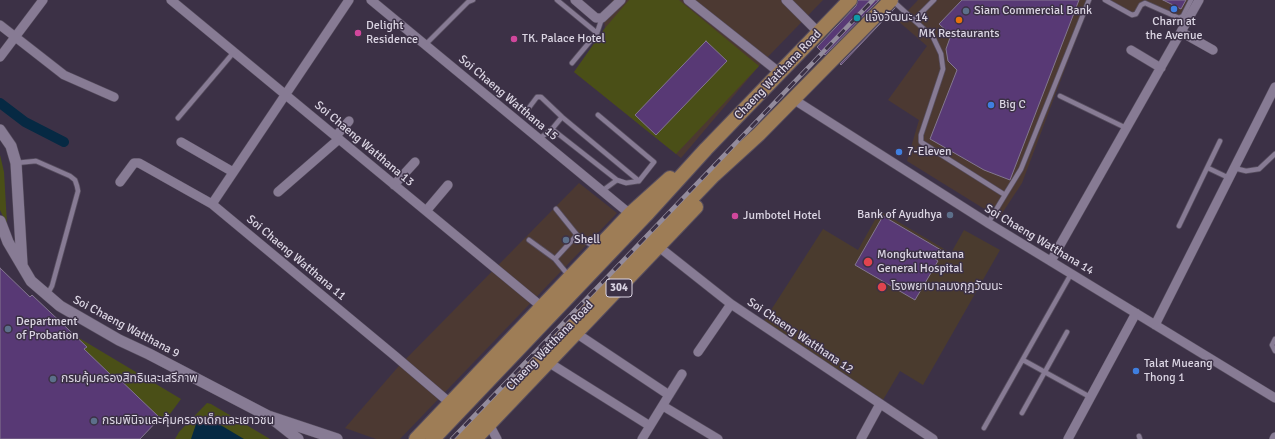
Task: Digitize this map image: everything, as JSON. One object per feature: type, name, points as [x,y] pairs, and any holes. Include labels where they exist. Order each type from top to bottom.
[{"type":"main road","name":"Chaeng Watthana Road","points":[[433,439],[570,296],[706,149],[850,0]]},
{"type":"main road","name":"Chaeng Watthana Road","points":[[460,439],[714,175],[759,134],[892,0]]},
{"type":"main road","name":"Chaeng Watthana Road","points":[[475,439],[722,180],[759,134]]},
{"type":"main road","name":"Chaeng Watthana Road","points":[[416,439],[630,214],[672,176],[706,149]]},
{"type":"street","points":[[0,57],[43,0]]},
{"type":"street","name":"Soi Chaeng Watthana 13","points":[[171,0],[542,307]]},
{"type":"street","points":[[212,204],[284,94],[349,0]]},
{"type":"street","name":"Soi Chaeng Watthana 15","points":[[371,0],[630,214]]},
{"type":"street","points":[[574,0],[596,18],[602,18],[621,0]]},
{"type":"street","points":[[688,0],[780,73]]},
{"type":"street","points":[[786,0],[819,33]]},
{"type":"street","points":[[1050,261],[1199,0]]},
{"type":"street","points":[[0,25],[64,75],[114,97]]},
{"type":"street","points":[[1181,32],[1213,50]]},
{"type":"street","points":[[1131,50],[1161,68]]},
{"type":"street","points":[[1155,325],[1275,87]]},
{"type":"street","name":"Soi Chaeng Watthana 14","points":[[793,99],[988,223],[1275,398]]},
{"type":"street","points":[[278,192],[337,137],[349,121]]},
{"type":"street","points":[[0,130],[11,146],[16,163],[23,269]]},
{"type":"street","points":[[181,142],[233,172]]},
{"type":"street","points":[[394,185],[415,162]]},
{"type":"street","name":"Soi Chaeng Watthana 11","points":[[120,182],[134,163],[139,163],[212,204],[450,403]]},
{"type":"street","points":[[426,211],[448,185]]},
{"type":"street","name":"Soi Chaeng Watthana 9","points":[[0,221],[8,242],[23,269],[31,281],[47,296],[100,330],[268,416],[337,439]]},
{"type":"street","name":"Soi Chaeng Watthana 12","points":[[659,247],[731,304],[933,439]]},
{"type":"street","points":[[698,352],[731,304]]},
{"type":"street","points":[[1068,439],[1136,313]]},
{"type":"street","points":[[576,333],[669,395]]},
{"type":"street","points":[[548,362],[650,426]]},
{"type":"street","points":[[642,439],[682,374]]},
{"type":"street","points":[[861,439],[880,404]]},
{"type":"street","points":[[663,406],[718,439]]},
{"type":"street","name":"Soi Chaeng Watthana 9","points":[[268,416],[298,439]]},
{"type":"street","points":[[489,424],[497,439]]},
{"type":"lane","points":[[425,45],[468,2],[473,0]]},
{"type":"lane","points":[[557,0],[597,33]]},
{"type":"lane","points":[[892,0],[915,19],[933,37],[941,54],[942,69],[921,135],[921,142],[1005,195]]},
{"type":"lane","points":[[915,19],[934,0]]},
{"type":"lane","points":[[988,223],[1021,169],[1089,0]]},
{"type":"lane","points":[[1105,0],[1132,15],[1135,14],[1141,5],[1145,3],[1178,18],[1183,16],[1192,0]]},
{"type":"lane","points":[[572,63],[597,33],[602,18]]},
{"type":"lane","points":[[178,118],[234,52]]},
{"type":"lane","points":[[1060,96],[1126,128]]},
{"type":"lane","points":[[525,112],[537,97],[541,97],[562,117],[639,181]]},
{"type":"lane","points":[[552,128],[617,180],[626,183],[639,181],[654,162],[598,115]]},
{"type":"lane","points":[[539,140],[562,117]]},
{"type":"lane","points":[[1179,226],[1220,141]]},
{"type":"lane","points":[[1234,168],[1246,171],[1260,168],[1275,154]]},
{"type":"lane","points":[[16,163],[36,161],[70,176],[77,186],[78,191],[52,286],[47,296]]},
{"type":"lane","points":[[1208,168],[1229,178]]},
{"type":"lane","points":[[602,191],[617,180]]},
{"type":"lane","points":[[556,209],[577,235],[597,249]]},
{"type":"lane","points":[[555,259],[577,235]]},
{"type":"lane","points":[[529,240],[555,259],[570,277]]},
{"type":"lane","points":[[984,428],[1072,274]]},
{"type":"lane","points":[[1022,413],[1067,332]]},
{"type":"lane","points":[[1275,339],[1272,345],[1275,351]]},
{"type":"lane","points":[[1023,360],[1090,397]]},
{"type":"shaded area","points":[[613,0],[823,0],[759,66],[681,158],[574,72],[605,28],[603,13]]},
{"type":"shaded area","name":"Big C","points":[[918,0],[1091,0],[1022,183],[999,218],[907,161],[919,120],[888,100],[927,46],[898,21]]},
{"type":"shaded area","name":"Charn at the Avenue","points":[[1107,0],[1193,0],[1182,19],[1146,3],[1138,15]]},
{"type":"shaded area","points":[[579,183],[617,213],[400,439],[376,439],[345,428],[398,367]]},
{"type":"shaded area","name":"โรงพยาบาลมงกุฎวัฒนะ","points":[[880,211],[951,253],[964,230],[1000,250],[923,385],[900,371],[883,400],[764,321],[823,229],[858,250]]},
{"type":"green space","points":[[629,0],[679,0],[759,66],[676,154],[574,72],[605,28]]},
{"type":"green space","points":[[0,155],[4,172],[7,224],[0,210]]},
{"type":"green space","points":[[74,335],[181,399],[164,422],[114,374],[112,376],[84,349],[87,347]]},
{"type":"green space","points":[[207,403],[270,439],[175,439],[179,432]]},
{"type":"water","points":[[207,417],[244,439],[191,439],[196,424],[200,419]]},
{"type":"building","points":[[858,0],[879,0],[825,55],[817,47],[856,6]]},
{"type":"building","name":"Big C","points":[[962,0],[1079,0],[1010,180],[984,170],[930,139],[957,70],[948,61],[946,49],[951,35],[939,24]]},
{"type":"building","points":[[1163,0],[1186,0],[1181,9]]},
{"type":"building","points":[[895,8],[841,65],[840,64]]},
{"type":"building","points":[[706,41],[727,61],[656,135],[635,115]]},
{"type":"building","points":[[883,216],[941,250],[935,259],[938,261],[915,300],[855,265]]},
{"type":"building","points":[[0,268],[30,297],[32,295],[87,347],[84,349],[112,376],[114,374],[160,418],[140,439],[0,439]]},
{"type":"waterway","points":[[0,103],[25,122],[64,142]]},
{"type":"railway","points":[[452,439],[873,0]]},
{"type":"place","name":"Charn at the Avenue","points":[[1174,9]]},
{"type":"place","name":"Siam Commercial Bank","points":[[966,11]]},
{"type":"place","name":"แจ้งวัฒนะ 14","points":[[857,18]]},
{"type":"place","name":"MK Restaurants","points":[[959,20]]},
{"type":"place","name":"Delight Residence","points":[[358,33]]},
{"type":"place","name":"TK. Palace Hotel","points":[[514,39]]},
{"type":"place","name":"Big C","points":[[991,105]]},
{"type":"place","name":"7-Eleven","points":[[899,152]]},
{"type":"place","name":"Bank of Ayudhya","points":[[950,215]]},
{"type":"place","name":"Jumbotel Hotel","points":[[735,216]]},
{"type":"place","name":"Shell","points":[[566,240]]},
{"type":"place","name":"Mongkutwattana General Hospital","points":[[868,262]]},
{"type":"place","name":"โรงพยาบาลมงกุฎวัฒนะ","points":[[882,287]]},
{"type":"place","name":"Department of Probation","points":[[8,329]]},
{"type":"place","name":"Talat Mueang Thong 1","points":[[1136,371]]},
{"type":"place","name":"กรมคุ้มครองสิทธิและเสรีภาพ","points":[[53,379]]},
{"type":"place","name":"กรมพินิจและคุ้มครองเด็กและเยาวชน","points":[[94,421]]}]
